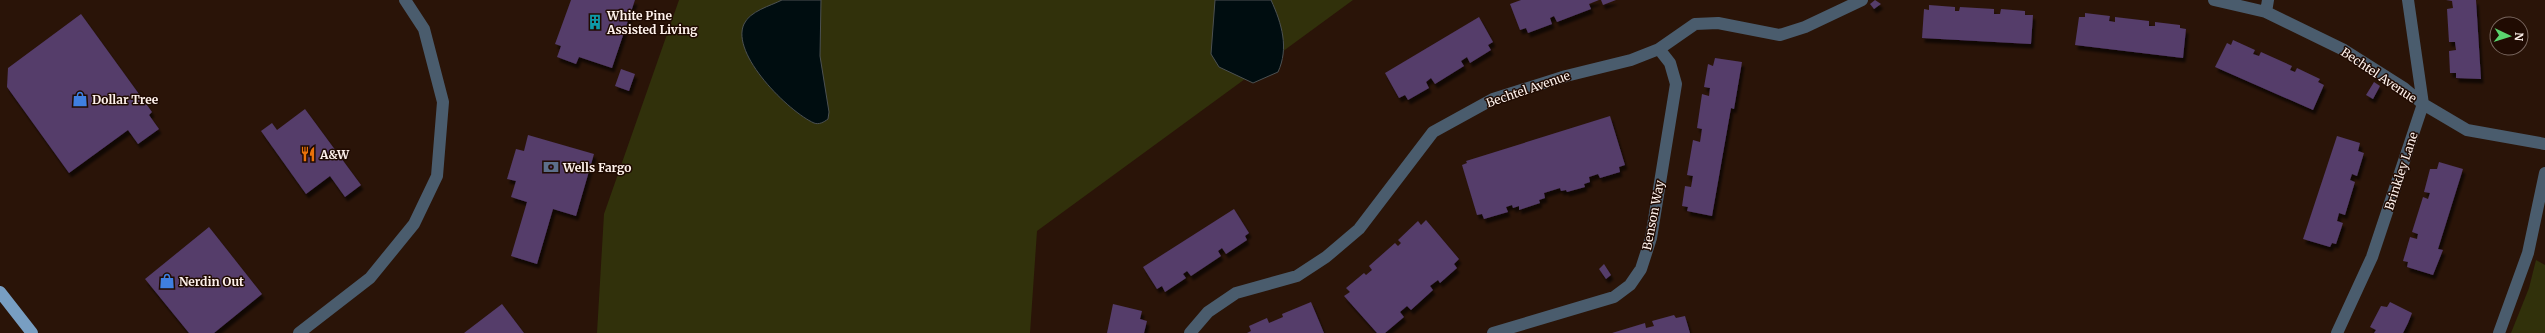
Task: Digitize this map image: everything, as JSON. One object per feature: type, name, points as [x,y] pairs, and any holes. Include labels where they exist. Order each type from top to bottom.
[{"type":"main road","points":[[0,292],[32,333]]},
{"type":"street","points":[[299,333],[370,278],[414,224],[437,176],[443,102],[424,29],[405,0]]},
{"type":"street","name":"Bechtel Avenue","points":[[1190,333],[1208,312],[1236,293],[1297,276],[1326,257],[1359,229],[1433,132],[1492,99],[1566,76],[1631,60],[1659,49],[1695,24],[1718,22],[1780,35],[1805,27],[1862,0]]},
{"type":"street","name":"Bechtel Avenue","points":[[2214,0],[2266,12],[2344,50],[2404,88],[2423,104],[2467,130],[2545,144]]},
{"type":"street","points":[[2266,12],[2268,0]]},
{"type":"street","name":"Brinkley Lane","points":[[2337,333],[2372,257],[2423,104],[2408,0]]},
{"type":"street","name":"Benson Way","points":[[1493,333],[1614,298],[1630,285],[1641,269],[1651,238],[1676,84],[1670,63],[1659,49]]},
{"type":"street","points":[[2499,333],[2528,253],[2545,173]]},
{"type":"shaded area","points":[[679,0],[1353,0],[1037,231],[1030,333],[597,333],[604,214]]},
{"type":"shaded area","points":[[782,0],[821,0],[820,56],[829,112],[828,119],[818,124],[803,117],[777,95],[753,66],[746,51],[742,36],[744,24],[747,19],[755,12]]},
{"type":"shaded area","points":[[1215,0],[1271,0],[1281,27],[1284,45],[1278,72],[1253,83],[1219,67],[1211,54]]},
{"type":"shaded area","points":[[2536,260],[2545,265],[2545,333],[2511,333],[2529,288]]},
{"type":"building","name":"White Pine Assisted Living","points":[[571,0],[635,0],[612,68],[579,57],[576,64],[557,57],[561,46],[555,44]]},
{"type":"building","points":[[1521,0],[1599,0],[1589,4],[1591,9],[1557,22],[1554,16],[1550,18],[1552,24],[1528,33],[1526,28],[1520,30],[1510,4]]},
{"type":"building","points":[[1601,0],[1616,0],[1603,5]]},
{"type":"building","points":[[1875,0],[1881,4],[1874,9],[1870,4]]},
{"type":"building","points":[[2446,0],[2476,0],[2481,79],[2456,78],[2456,73],[2450,73],[2449,51],[2456,50],[2455,42],[2449,42],[2447,9],[2453,8],[2452,1]]},
{"type":"building","points":[[1929,5],[1955,7],[1955,11],[1959,11],[1960,7],[1994,9],[1994,14],[2000,14],[2001,9],[2025,11],[2025,15],[2033,15],[2031,44],[1922,38],[1924,9],[1929,10]]},
{"type":"building","points":[[2085,13],[2110,16],[2109,21],[2115,22],[2115,17],[2149,21],[2149,26],[2155,26],[2155,22],[2180,25],[2180,28],[2186,29],[2183,58],[2075,45],[2079,17],[2085,17]]},
{"type":"building","name":"Dollar Tree","points":[[81,14],[152,112],[149,115],[159,129],[138,144],[128,130],[69,173],[7,87],[8,68]]},
{"type":"building","points":[[1479,17],[1493,42],[1488,45],[1491,50],[1470,63],[1467,57],[1461,61],[1464,66],[1435,84],[1431,78],[1426,82],[1429,88],[1408,100],[1405,95],[1399,98],[1385,73]]},
{"type":"building","points":[[2233,40],[2255,50],[2253,54],[2259,56],[2261,52],[2292,66],[2290,70],[2295,72],[2297,68],[2320,79],[2318,82],[2324,85],[2313,110],[2215,67],[2227,43],[2231,45]]},
{"type":"building","points":[[1715,58],[1742,62],[1734,109],[1731,108],[1712,216],[1687,211],[1688,207],[1682,206],[1685,186],[1691,187],[1693,176],[1687,175],[1693,140],[1700,142],[1702,129],[1697,128],[1702,94],[1709,96],[1710,88],[1704,87],[1708,64],[1713,66]]},
{"type":"building","points":[[621,69],[635,74],[629,91],[615,86]]},
{"type":"building","points":[[2374,82],[2380,86],[2373,99],[2366,95]]},
{"type":"building","name":"A&W","points":[[305,109],[361,185],[345,197],[330,176],[306,194],[261,131],[272,123],[277,130]]},
{"type":"building","points":[[1610,116],[1625,165],[1619,167],[1620,172],[1600,178],[1598,174],[1589,177],[1590,182],[1584,184],[1585,187],[1567,192],[1566,190],[1561,191],[1560,188],[1544,193],[1545,198],[1539,200],[1540,203],[1519,210],[1519,206],[1513,208],[1512,205],[1506,207],[1508,212],[1484,219],[1482,214],[1477,215],[1462,165],[1467,163],[1466,161]]},
{"type":"building","name":"Wells Fargo","points":[[528,135],[594,154],[576,216],[553,209],[537,264],[511,256],[527,202],[511,197],[516,181],[507,179],[516,149],[524,151]]},
{"type":"building","points":[[2337,136],[2360,143],[2358,151],[2364,153],[2357,176],[2352,174],[2350,180],[2355,182],[2345,215],[2339,213],[2337,221],[2343,223],[2336,244],[2332,243],[2330,247],[2303,239]]},
{"type":"building","points":[[2439,162],[2463,169],[2438,249],[2443,250],[2433,275],[2407,267],[2408,262],[2403,261],[2410,237],[2417,239],[2418,234],[2412,232],[2423,197],[2428,199],[2430,193],[2424,192],[2430,169],[2437,169]]},
{"type":"building","points":[[1234,209],[1249,233],[1245,236],[1247,240],[1226,254],[1222,248],[1218,251],[1221,256],[1191,276],[1187,271],[1183,274],[1186,278],[1165,292],[1162,286],[1157,289],[1143,267]]},
{"type":"building","points":[[1426,220],[1459,259],[1454,264],[1457,268],[1440,283],[1438,280],[1430,286],[1433,290],[1411,310],[1407,306],[1400,312],[1404,317],[1385,333],[1377,333],[1344,296],[1350,292],[1346,288],[1364,273],[1366,275],[1372,270],[1369,266],[1395,243],[1398,246],[1401,243],[1398,240],[1418,221],[1421,225]]},
{"type":"building","points":[[209,227],[262,294],[214,333],[189,333],[145,279]]},
{"type":"building","points":[[1604,264],[1611,275],[1606,279],[1599,269]]},
{"type":"building","points":[[1311,302],[1324,333],[1247,333],[1251,331],[1249,326],[1267,318],[1269,323],[1283,317],[1282,314]]},
{"type":"building","points":[[2390,302],[2412,313],[2403,333],[2374,333],[2376,330],[2370,327],[2381,306],[2387,307]]},
{"type":"building","points":[[502,304],[524,333],[464,333]]},
{"type":"building","points":[[1113,304],[1142,311],[1140,319],[1147,321],[1144,333],[1107,333]]},
{"type":"building","points":[[1674,315],[1676,318],[1685,316],[1690,333],[1612,333],[1645,323],[1646,328],[1654,326],[1652,321]]},
{"type":"place","name":"White Pine Assisted Living","points":[[595,22]]},
{"type":"place","name":"Dollar Tree","points":[[80,99]]},
{"type":"place","name":"A&W","points":[[308,154]]},
{"type":"place","name":"Wells Fargo","points":[[551,167]]},
{"type":"place","name":"Nerdin Out","points":[[167,281]]}]
